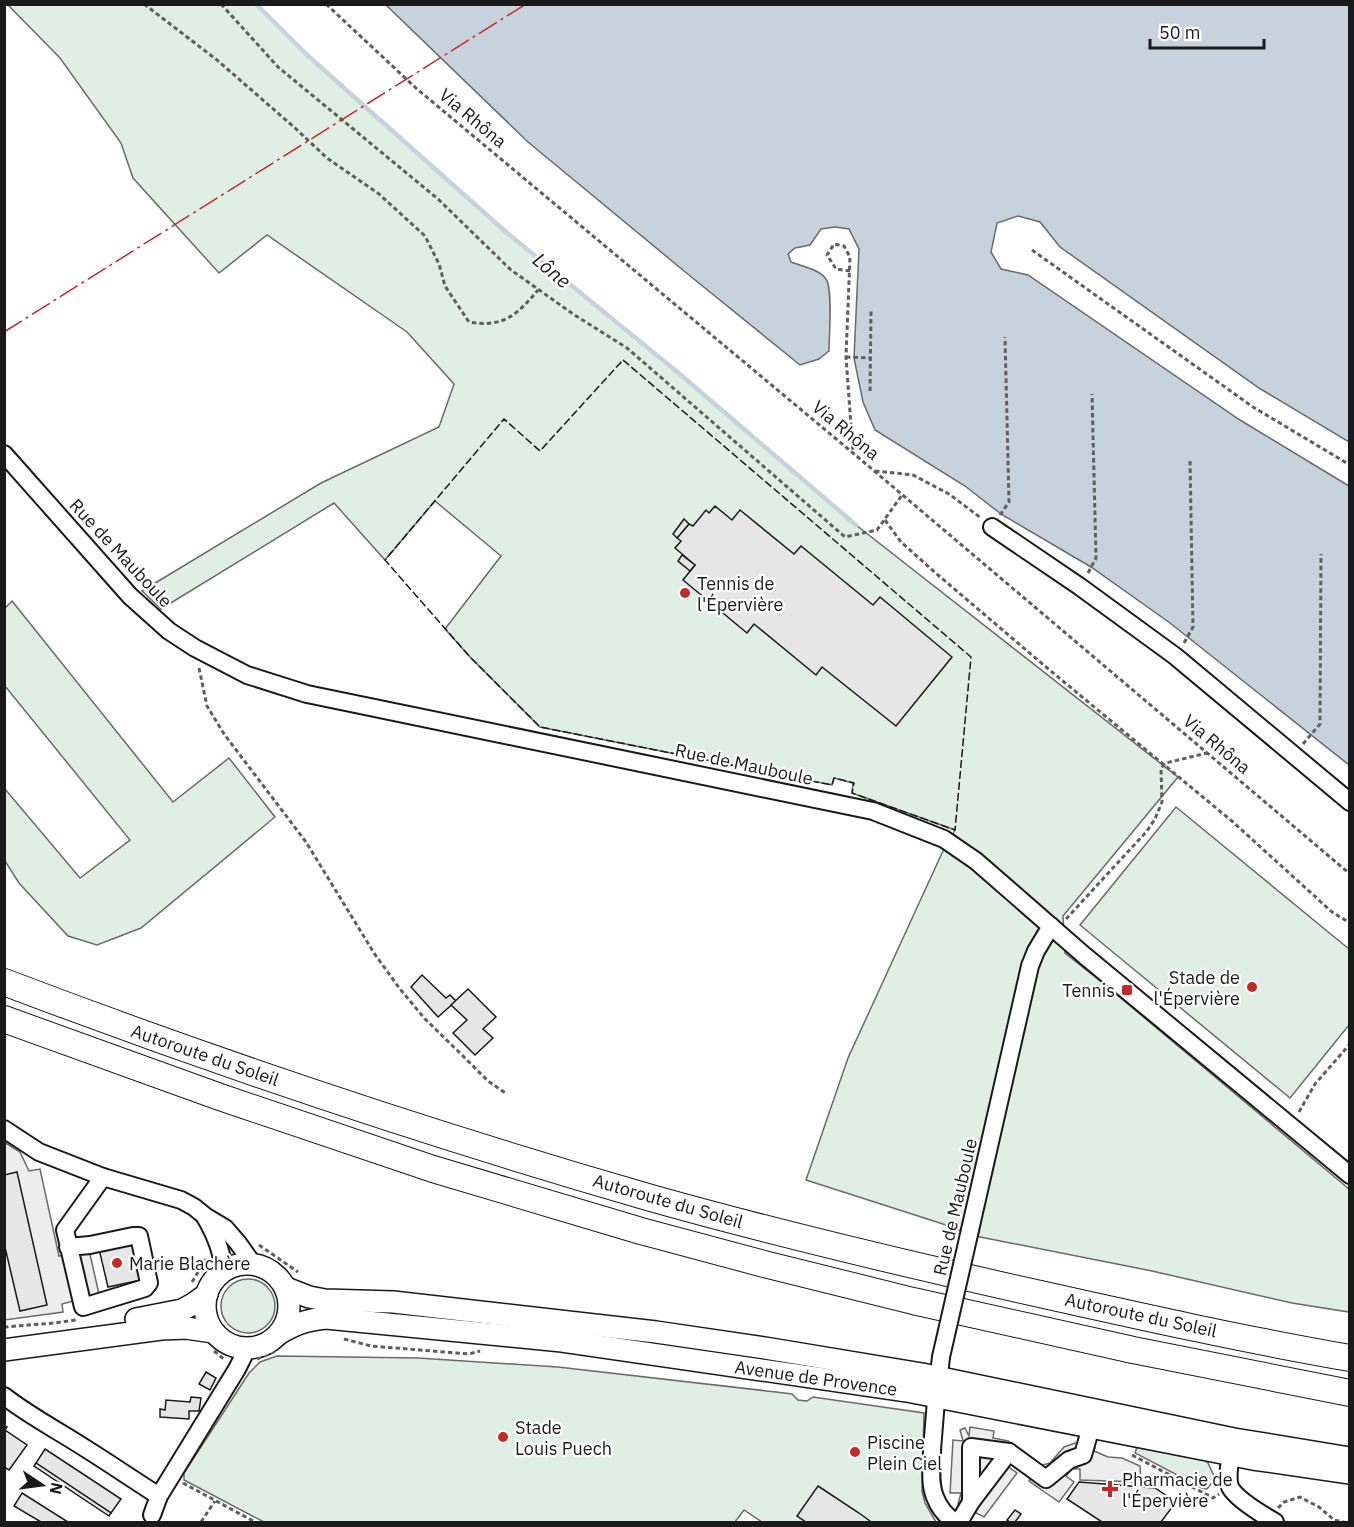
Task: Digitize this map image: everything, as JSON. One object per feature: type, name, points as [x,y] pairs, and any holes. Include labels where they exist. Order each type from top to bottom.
[{"type":"highway","name":"Autoroute du Soleil","points":[[4,982],[254,1073],[442,1135],[652,1198],[926,1268],[1143,1317],[1350,1358]]},
{"type":"highway","name":"Autoroute du Soleil","points":[[4,1018],[287,1120],[433,1168],[641,1231],[925,1304],[1133,1350],[1350,1393]]},
{"type":"main road","points":[[4,1338],[158,1316],[186,1308],[197,1291],[213,1281],[223,1271],[232,1266],[254,1264],[273,1272],[280,1279],[292,1280],[290,1311],[281,1343],[270,1342],[245,1349],[222,1340],[213,1332],[197,1291]]},
{"type":"main road","name":"Avenue de Provence","points":[[292,1280],[309,1297],[325,1300],[393,1302],[656,1332],[938,1377],[1350,1473]]},
{"type":"main road","name":"Avenue de Provence","points":[[281,1343],[295,1324],[309,1319],[326,1318],[562,1341],[907,1391],[938,1377],[1090,1427],[1232,1447],[1350,1458]]},
{"type":"main road","points":[[4,1350],[161,1329],[186,1328],[213,1332]]},
{"type":"street","name":"Rue de Mauboule","points":[[4,454],[130,596],[169,631],[195,648],[247,675],[307,694],[873,811],[944,839],[1058,923],[1042,939],[1030,966],[938,1377],[931,1478],[934,1496],[947,1516],[957,1522]]},
{"type":"street","points":[[992,527],[1079,586],[1175,656],[1350,802]]},
{"type":"street","points":[[1058,923],[1085,956],[1350,1175]]},
{"type":"street","points":[[4,1129],[39,1152],[103,1177],[194,1206],[225,1228],[254,1264]]},
{"type":"street","points":[[68,1247],[139,1236],[149,1283],[145,1288],[83,1307],[68,1247],[65,1230],[103,1177]]},
{"type":"street","points":[[205,1216],[214,1233],[223,1261],[223,1271]]},
{"type":"street","points":[[152,1515],[159,1496],[237,1370],[245,1349]]},
{"type":"street","points":[[4,1396],[46,1426],[86,1448],[159,1496]]},
{"type":"street","points":[[971,1502],[971,1447],[1009,1452],[1046,1479],[1069,1460],[1083,1455],[1090,1427]]},
{"type":"street","points":[[1232,1447],[1230,1486],[1237,1495],[1270,1521]]},
{"type":"street","points":[[957,1522],[1009,1452]]},
{"type":"path","points":[[144,4],[217,60],[327,158],[379,194],[425,236],[439,264],[446,286],[469,322],[486,325],[508,319],[538,290]]},
{"type":"path","points":[[221,4],[278,67],[438,199],[511,270],[573,315],[627,348],[845,537],[877,530],[902,495]]},
{"type":"path","name":"Via Rhôna","points":[[326,4],[417,89],[853,453],[1350,874]]},
{"type":"path","points":[[850,271],[836,269],[826,255],[834,244],[844,246],[850,257],[850,271],[846,357],[853,453]]},
{"type":"path","points":[[1032,250],[1253,407],[1350,465]]},
{"type":"path","points":[[870,391],[871,311]]},
{"type":"path","points":[[874,471],[913,475],[949,494],[992,527],[1009,502],[1005,337]]},
{"type":"path","points":[[846,357],[870,358]]},
{"type":"path","points":[[1079,586],[1096,558],[1092,394]]},
{"type":"path","points":[[1175,656],[1193,627],[1190,461]]},
{"type":"path","points":[[884,519],[902,543],[938,575],[1233,822],[1332,912],[1350,923]]},
{"type":"path","points":[[1294,754],[1320,724],[1321,554]]},
{"type":"path","points":[[195,648],[207,706],[224,734],[306,842],[381,962],[425,1019],[488,1081],[507,1094]]},
{"type":"path","points":[[1058,923],[1147,831],[1155,819],[1162,802],[1161,768],[1164,765],[1207,753]]},
{"type":"path","points":[[1295,1119],[1315,1084],[1350,1044]]},
{"type":"path","points":[[238,1243],[252,1240],[292,1280]]},
{"type":"path","points":[[197,1291],[209,1254],[219,1249]]},
{"type":"path","points":[[171,1476],[255,1522]]},
{"type":"path","points":[[1270,1521],[1284,1502],[1300,1497],[1319,1507],[1334,1520],[1344,1522]]},
{"type":"path","points":[[201,1522],[215,1500]]},
{"type":"green space","points":[[8,5],[256,5],[306,54],[506,232],[675,370],[856,525],[1178,777],[1063,916],[1065,953],[1349,1189],[1349,1312],[1292,1303],[1152,1271],[975,1236],[806,1180],[848,1058],[942,853],[955,830],[852,793],[853,783],[834,778],[832,785],[540,727],[445,629],[501,556],[435,501],[385,560],[334,503],[161,609],[142,591],[321,483],[439,427],[454,384],[407,332],[267,235],[219,273],[133,178],[121,143],[60,58]]},
{"type":"green space","points":[[12,601],[173,802],[229,758],[275,817],[141,928],[97,945],[68,936],[19,883],[5,861],[5,789],[80,878],[130,840],[5,686],[5,608]]},
{"type":"green space","name":"Stade de l'Épervière","points":[[1176,807],[1349,949],[1349,1025],[1290,1098],[1080,925]]},
{"type":"green space","points":[[248,1279],[258,1281],[267,1287],[273,1296],[275,1306],[273,1316],[267,1325],[258,1331],[248,1333],[238,1331],[229,1325],[223,1316],[221,1306],[223,1296],[229,1287],[238,1281]]},
{"type":"green space","name":"Stade Louis Puech","points":[[277,1356],[418,1358],[558,1367],[792,1394],[798,1400],[807,1401],[813,1397],[924,1413],[922,1491],[925,1503],[936,1522],[762,1522],[744,1510],[735,1522],[264,1522],[184,1480],[184,1473],[249,1373],[260,1362]]},
{"type":"green space","points":[[1138,1444],[1199,1457],[1208,1463],[1214,1476],[1212,1483],[1207,1489],[1202,1488],[1135,1453]]},
{"type":"shaded area","points":[[386,5],[1349,5],[1349,442],[1259,388],[1060,247],[1040,222],[1018,216],[997,223],[991,252],[1001,269],[1028,275],[1240,420],[1349,486],[1349,765],[1170,623],[1091,567],[1001,514],[965,486],[875,430],[863,402],[854,358],[859,249],[849,229],[835,227],[821,229],[810,245],[795,248],[788,254],[791,262],[814,270],[823,276],[828,284],[829,292],[829,351],[819,359],[800,365],[528,142]]},
{"type":"shaded area","points":[[4,1142],[20,1152],[29,1171],[40,1169],[59,1256],[89,1250],[99,1294],[62,1304],[63,1312],[5,1320]]},
{"type":"shaded area","points":[[970,1427],[994,1431],[993,1438],[1008,1441],[1042,1465],[1050,1463],[1064,1447],[1075,1443],[1095,1448],[1094,1451],[1108,1457],[1122,1458],[1140,1466],[1141,1482],[1080,1480],[1080,1469],[1072,1469],[1066,1476],[1074,1482],[1059,1502],[1029,1481],[1031,1478],[1010,1463],[1007,1466],[1017,1473],[984,1517],[958,1504],[961,1493],[950,1493],[953,1440],[963,1441],[960,1430],[965,1428],[969,1436]]},
{"type":"building","points":[[715,506],[732,520],[740,510],[794,554],[801,546],[873,605],[880,597],[952,657],[896,726],[822,667],[816,675],[754,624],[747,633],[683,580],[695,565],[675,548],[681,541],[677,538],[689,524],[693,526],[706,510],[709,513]]},
{"type":"building","points":[[684,519],[689,524],[677,538],[673,534]]},
{"type":"building","points":[[682,555],[695,565],[690,571],[678,561]]},
{"type":"building","points":[[422,975],[446,998],[450,995],[456,1001],[438,1017],[411,987]]},
{"type":"building","points":[[468,989],[496,1017],[483,1029],[493,1038],[475,1055],[453,1033],[467,1020],[451,1005]]},
{"type":"building","points":[[17,1172],[47,1305],[20,1311],[4,1243],[4,1175]]},
{"type":"building","points":[[133,1242],[141,1280],[108,1287],[99,1249]]},
{"type":"building","points":[[206,1372],[216,1378],[210,1390],[199,1384]]},
{"type":"building","points":[[191,1397],[201,1398],[199,1411],[189,1411],[189,1419],[160,1417],[160,1409],[165,1410],[166,1400],[190,1402]]},
{"type":"building","points":[[4,1425],[7,1427],[5,1430],[27,1445],[9,1470],[4,1467]]},
{"type":"building","points":[[45,1449],[121,1499],[111,1513],[36,1463]]},
{"type":"building","points":[[36,1463],[111,1513],[109,1516],[34,1466]]},
{"type":"building","points":[[1079,1482],[1155,1488],[1176,1502],[1161,1522],[1102,1522],[1067,1499]]},
{"type":"building","points":[[818,1486],[870,1521],[806,1522],[797,1516]]},
{"type":"building","points":[[22,1493],[68,1522],[41,1522],[14,1506]]},
{"type":"building","points":[[1015,1510],[1021,1514],[1015,1522],[1010,1522],[1007,1520]]},
{"type":"waterway","name":"Lône","points":[[256,4],[306,54],[506,232],[675,370],[856,525]]},
{"type":"fence","points":[[623,360],[971,657],[955,830],[852,793],[854,783],[834,778],[832,785],[540,727],[470,657],[385,560],[504,419],[540,451],[623,360]]},
{"type":"power","points":[[4,332],[526,4]]},
{"type":"place","name":"Tennis de l'Épervière","points":[[685,593]]},
{"type":"place","name":"Stade de l'Épervière","points":[[1252,987]]},
{"type":"place","name":"Tennis","points":[[1127,990]]},
{"type":"place","name":"Marie Blachère","points":[[117,1263]]},
{"type":"place","name":"Stade Louis Puech","points":[[503,1437]]},
{"type":"place","name":"Piscine Plein Ciel","points":[[855,1452]]},
{"type":"place","name":"Pharmacie de l'Épervière","points":[[1110,1489]]}]
